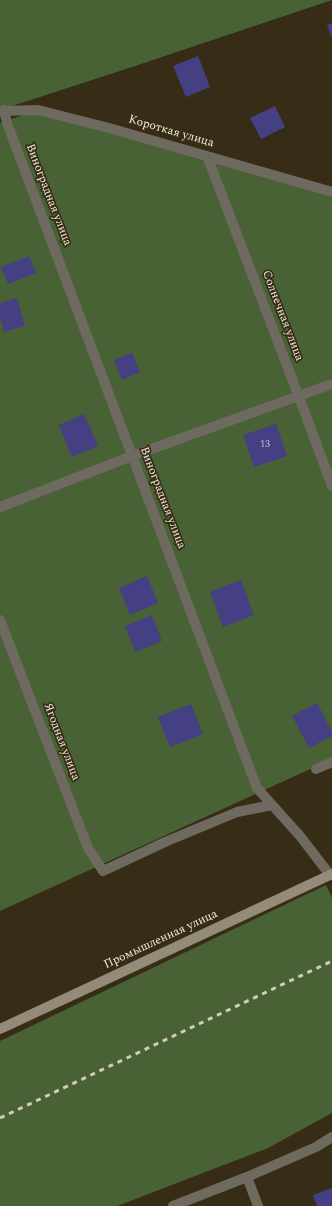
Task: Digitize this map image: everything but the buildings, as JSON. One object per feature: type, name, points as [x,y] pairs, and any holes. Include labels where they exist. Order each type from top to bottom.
[{"type":"street","name":"Короткая улица","points":[[2,111],[38,110],[109,128],[332,192]]},
{"type":"street","name":"Виноградная улица","points":[[2,111],[257,788],[300,836],[331,876]]},
{"type":"street","name":"Солнечная улица","points":[[207,156],[332,486]]},
{"type":"street","points":[[0,507],[132,456],[332,384]]},
{"type":"street","name":"Ягодная улица","points":[[0,620],[88,848],[103,871],[165,842],[237,812],[272,805]]},
{"type":"street","points":[[316,769],[332,762]]},
{"type":"street","name":"Промышленная улица","points":[[0,1029],[331,876]]},
{"type":"street","points":[[173,1206],[247,1177],[316,1147],[332,1137]]},
{"type":"street","points":[[247,1177],[258,1206]]},
{"type":"green space","points":[[0,0],[332,0],[0,110]]},
{"type":"green space","points":[[35,111],[332,194],[332,759],[0,911],[0,123]]},
{"type":"green space","points":[[326,885],[332,898],[332,1113],[268,1148],[117,1206],[0,1206],[0,1041]]},
{"type":"railway","points":[[0,1118],[332,961]]}]
